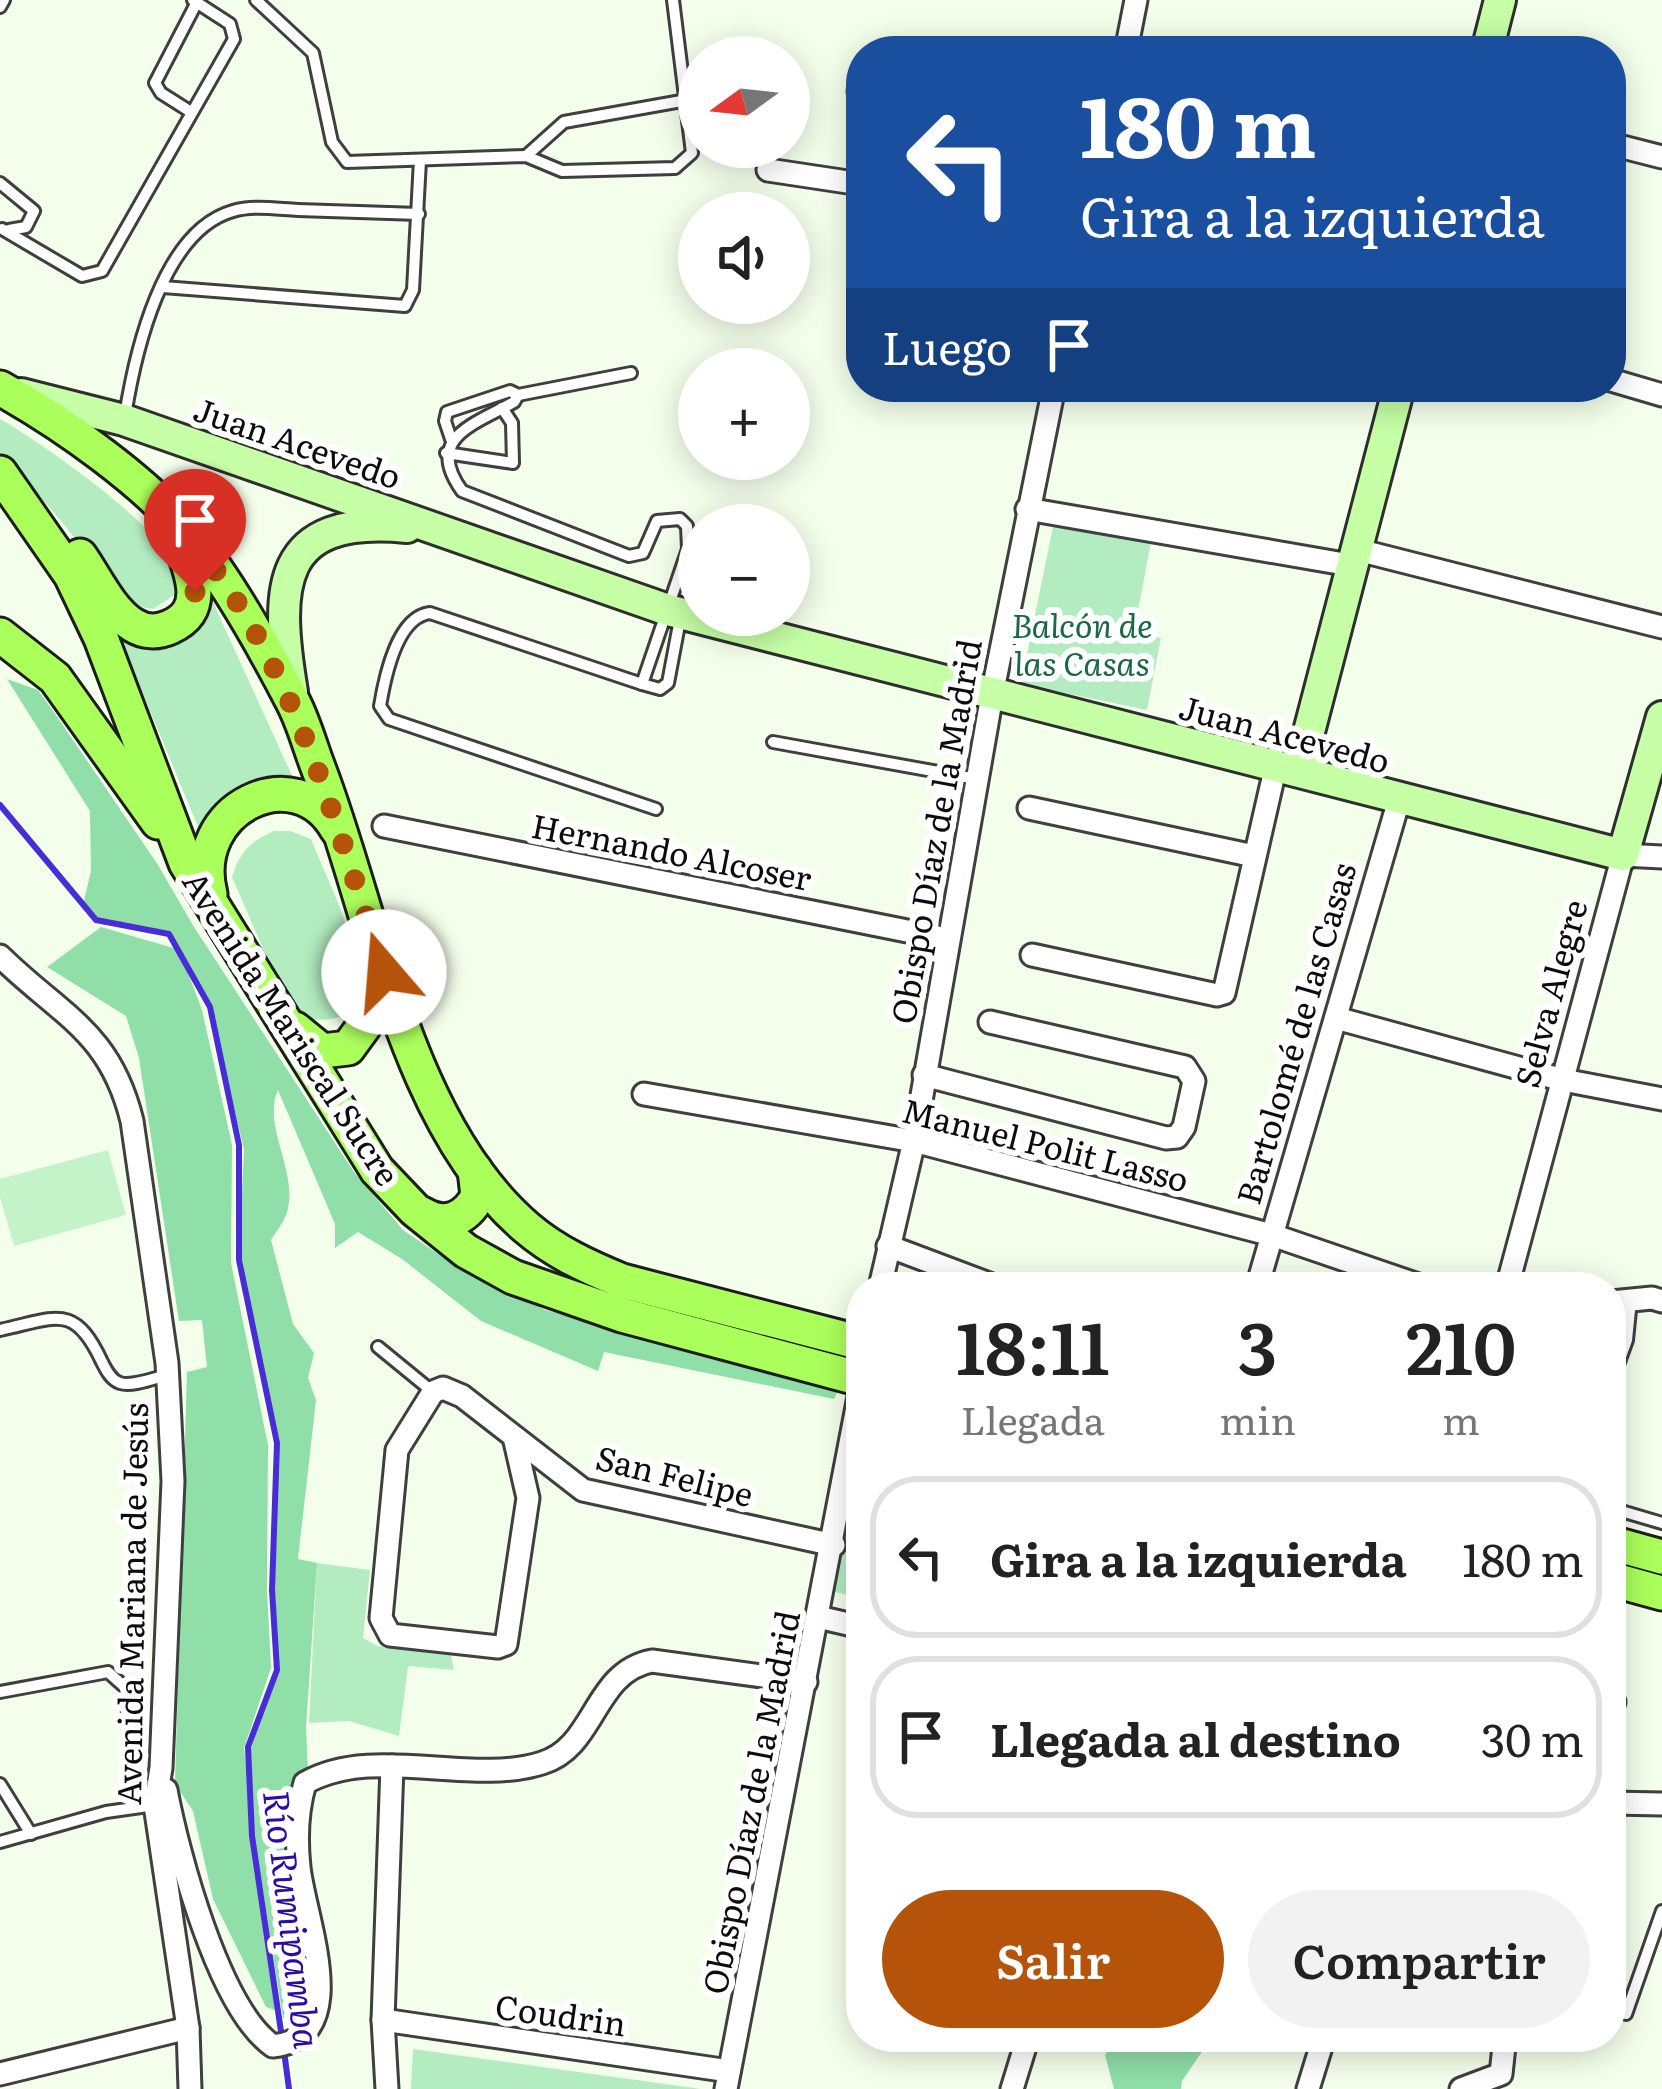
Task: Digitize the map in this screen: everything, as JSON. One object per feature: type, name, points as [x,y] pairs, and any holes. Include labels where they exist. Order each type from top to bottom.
[{"type":"main road","points":[[2,389],[74,434],[171,516],[213,568],[294,704],[346,847],[384,972],[448,1128],[475,1170],[526,1228],[587,1267],[622,1281],[846,1339]]},
{"type":"main road","points":[[0,472],[56,526],[116,609],[130,624],[146,631],[173,626],[194,602],[195,580],[171,516]]},
{"type":"main road","name":"Avenida Mariscal Sucre","points":[[0,472],[71,575],[101,638],[186,863],[377,1171],[415,1210],[466,1251],[513,1277],[622,1315],[846,1378]]},
{"type":"main road","points":[[0,635],[55,678],[186,863]]},
{"type":"main road","points":[[218,919],[206,876],[207,853],[216,831],[231,813],[251,801],[274,795],[319,806],[346,847]]},
{"type":"main road","points":[[280,1017],[322,1051],[348,1048],[364,1026],[384,972]]},
{"type":"main road","points":[[415,1210],[442,1222],[464,1215],[478,1196],[475,1170]]},
{"type":"main road","points":[[1626,1547],[1662,1557]]},
{"type":"main road","points":[[1626,1583],[1662,1594]]},
{"type":"street","points":[[1129,36],[1136,0]]},
{"type":"street","points":[[1491,36],[1500,0]]},
{"type":"street","points":[[1626,148],[1662,157]]},
{"type":"street","points":[[768,170],[846,182]]},
{"type":"street","points":[[1626,384],[1662,395]]},
{"type":"street","points":[[2,389],[124,420]]},
{"type":"street","name":"Obispo Díaz de la Madrid","points":[[883,1272],[914,1141],[992,695],[1051,402]]},
{"type":"street","points":[[1031,955],[1221,995],[1226,989],[1254,856],[1287,768],[1395,402]]},
{"type":"street","name":"Juan Acevedo","points":[[124,420],[675,611],[1623,855]]},
{"type":"street","points":[[1027,509],[1352,557],[1662,627]]},
{"type":"street","name":"Juan Acevedo","points":[[294,704],[281,606],[286,581],[307,548],[338,530],[362,525],[448,531]]},
{"type":"street","name":"Selva Alegre","points":[[1511,1272],[1662,717]]},
{"type":"street","name":"Bartolomé de las Casas","points":[[1261,1272],[1399,800]]},
{"type":"street","points":[[1029,808],[1254,856]]},
{"type":"street","name":"Hernando Alcoser","points":[[384,826],[947,939]]},
{"type":"street","points":[[1623,855],[1662,857]]},
{"type":"street","name":"Avenida Mariana de Jesús","points":[[2,962],[87,1031],[106,1054],[123,1084],[132,1121],[167,1375],[172,1481],[161,1768],[155,1805],[188,2028],[190,2089]]},
{"type":"street","points":[[1336,1018],[1563,1080],[1662,1099]]},
{"type":"street","points":[[924,1075],[1166,1138],[1177,1136],[1184,1127],[1194,1081],[1185,1066],[990,1022]]},
{"type":"street","name":"Manuel Polit Lasso","points":[[644,1094],[914,1141],[1272,1235],[1380,1272]]},
{"type":"street","points":[[888,1246],[957,1272]]},
{"type":"street","name":"San Felipe","points":[[433,1392],[449,1388],[583,1490],[833,1545]]},
{"type":"street","points":[[433,1392],[398,1450],[381,1618],[390,1635],[498,1647],[506,1644],[528,1498],[514,1437]]},
{"type":"street","name":"Obispo Díaz de la Madrid","points":[[728,2080],[846,1471]]},
{"type":"street","points":[[818,1617],[846,1624]]},
{"type":"street","points":[[161,1768],[179,1846],[207,1933],[234,1996],[253,2027],[282,2045],[309,2027],[320,2004],[317,1952],[299,1867],[298,1807],[305,1783],[320,1775],[392,1766],[477,1769],[548,1762],[570,1748],[630,1665],[652,1661],[806,1682]]},
{"type":"street","points":[[388,2089],[383,2020],[392,1766]]},
{"type":"street","points":[[1626,1803],[1662,1804]]},
{"type":"street","name":"Coudrin","points":[[383,2020],[728,2080]]},
{"type":"street","points":[[0,2074],[188,2028]]},
{"type":"street","points":[[1012,2089],[1023,2052]]},
{"type":"street","points":[[1308,2089],[1319,2052]]},
{"type":"street","points":[[1461,2089],[1501,2074],[1503,2052]]},
{"type":"lane","points":[[256,0],[308,46],[317,60],[338,155],[347,162],[526,156],[562,171],[678,165]]},
{"type":"lane","points":[[673,0],[678,36]]},
{"type":"lane","points":[[1,228],[82,276],[102,271],[234,39],[230,24],[195,1],[155,83],[161,93],[191,112]]},
{"type":"lane","points":[[526,156],[564,122],[678,102]]},
{"type":"lane","points":[[164,286],[405,306],[413,290],[420,160]]},
{"type":"lane","points":[[0,183],[34,211],[20,231],[1,228]]},
{"type":"lane","points":[[124,420],[136,351],[164,286],[200,230],[238,209],[419,214]]},
{"type":"lane","points":[[631,373],[518,395],[452,439],[446,454],[450,475],[474,499],[629,556],[644,553],[657,521],[680,519],[690,534],[668,683],[660,688],[642,684],[430,613],[414,616],[404,628],[380,706],[389,719],[656,809]]},
{"type":"lane","points":[[452,439],[445,421],[447,412],[510,391],[518,395]]},
{"type":"lane","points":[[446,454],[513,463],[512,423],[502,408]]},
{"type":"lane","points":[[642,684],[675,611]]},
{"type":"lane","points":[[773,742],[977,779]]},
{"type":"lane","points":[[1626,1343],[1644,1298]]},
{"type":"lane","points":[[0,1330],[68,1319],[92,1340],[114,1381],[123,1384],[167,1375]]},
{"type":"lane","points":[[378,1347],[433,1392]]},
{"type":"lane","points":[[1626,1512],[1662,1523]]},
{"type":"lane","points":[[0,1691],[108,1672],[127,1689],[129,1741]]},
{"type":"lane","points":[[0,1784],[31,1834]]},
{"type":"lane","points":[[0,1842],[106,1812],[155,1805]]},
{"type":"lane","points":[[1626,2014],[1662,1911]]},
{"type":"green space","points":[[0,419],[66,463],[140,523],[172,563],[174,595],[153,609],[131,605],[49,507],[0,459]]},
{"type":"green space","name":"Balcón de las Casas","points":[[1054,522],[1151,542],[1134,632],[1161,638],[1147,710],[1021,684]]},
{"type":"green space","points":[[207,589],[298,789],[266,782],[240,789],[218,806],[201,834],[117,631],[144,650],[179,642],[198,629]]},
{"type":"green space","points":[[7,679],[38,690],[56,715],[354,1172],[403,1230],[447,1260],[545,1310],[840,1387],[834,1399],[604,1352],[598,1371],[481,1321],[402,1259],[358,1232],[335,1248],[335,1224],[278,1090],[274,1119],[289,1200],[285,1218],[271,1240],[293,1324],[314,1353],[308,1378],[316,1400],[298,1559],[317,1563],[306,1727],[308,1773],[298,1796],[270,1798],[273,1840],[297,1843],[307,1932],[295,1940],[301,1960],[289,1975],[295,2020],[283,2018],[261,1878],[275,2010],[266,2007],[213,1899],[193,1811],[175,1784],[187,1372],[207,1367],[202,1320],[179,1321],[139,1058],[126,1016],[47,967],[101,927],[177,949],[169,934],[103,922],[83,905],[91,871],[90,811]],"holes":[[[184,962],[210,1007],[244,1149],[239,1260],[277,1443],[272,1591],[277,1670],[250,1752],[252,1811],[244,1748],[271,1668],[268,1445],[231,1263],[232,1145],[202,1010]]]},
{"type":"green space","points":[[274,831],[311,839],[346,925],[354,949],[358,992],[352,1008],[337,1018],[308,1020],[287,1004],[232,877],[247,849]]},
{"type":"green space","points":[[108,1150],[126,1215],[14,1246],[0,1197],[0,1179]]},
{"type":"green space","points":[[846,1538],[846,1595],[835,1592]]},
{"type":"green space","points":[[317,1563],[370,1570],[363,1638],[377,1646],[451,1655],[454,1670],[408,1666],[399,1736],[349,1721],[309,1723]]},
{"type":"green space","points":[[413,2049],[701,2089],[411,2089]]},
{"type":"green space","points":[[1202,2052],[1181,2089],[1114,2089],[1105,2055]]},
{"type":"waterway","name":"Río Rumipamba","points":[[0,805],[96,920],[169,934],[210,1007],[239,1145],[239,1260],[277,1443],[272,1590],[277,1670],[248,1747],[252,1836],[282,2038]]},
{"type":"waterway","name":"Río Rumipamba","points":[[284,2051],[289,2089]]},
{"type":"route","points":[[195,592],[195,580],[171,516],[213,568],[294,704],[333,806],[384,972]]}]
